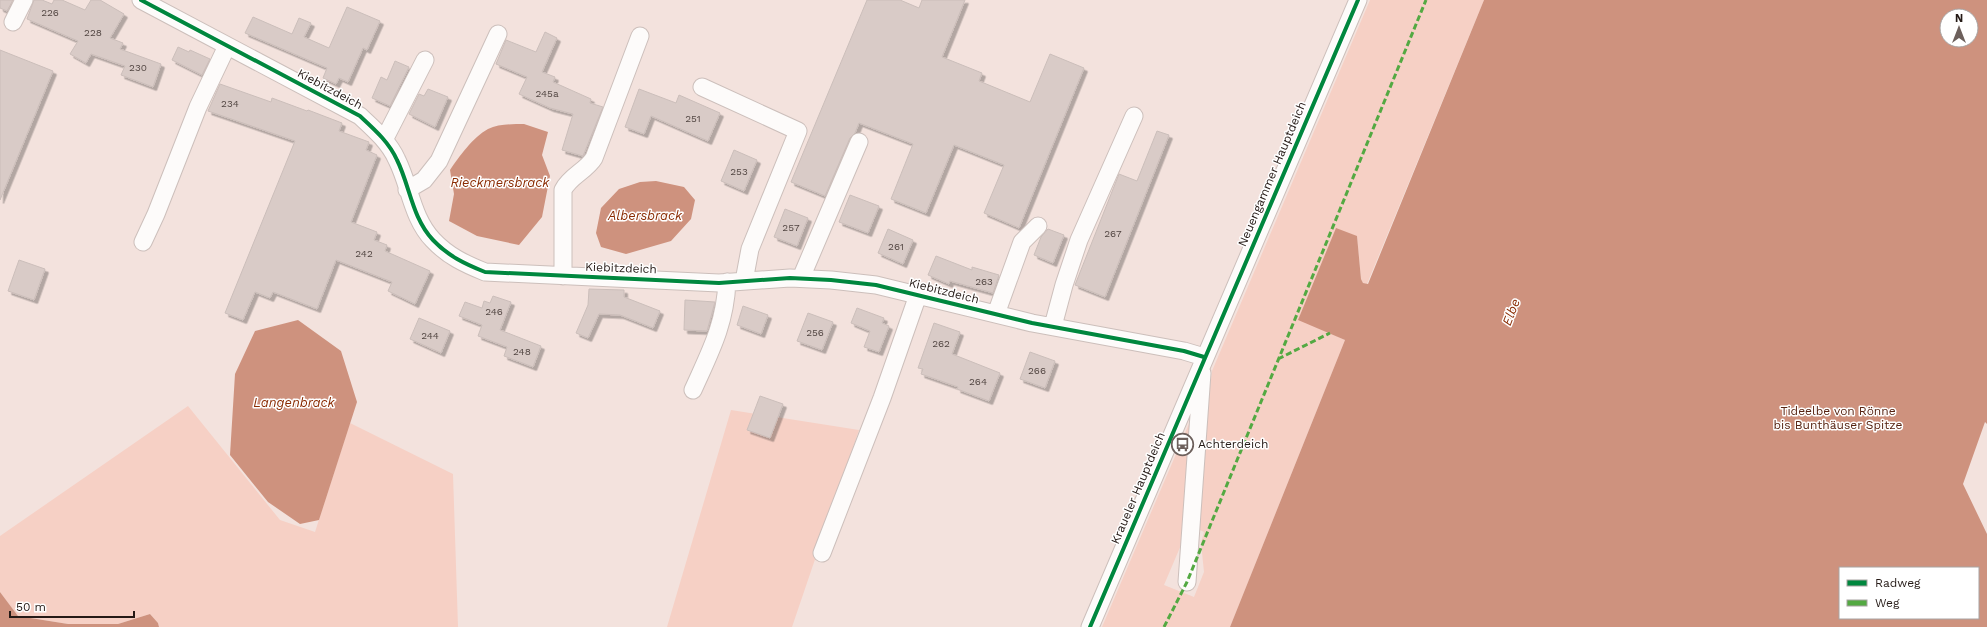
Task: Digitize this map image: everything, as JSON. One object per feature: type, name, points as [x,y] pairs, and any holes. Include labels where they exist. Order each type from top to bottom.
[{"type":"street","points":[[13,22],[24,0]]},
{"type":"street","name":"Kiebitzdeich","points":[[141,0],[360,116],[384,140],[397,160],[417,214],[432,239],[453,258],[485,272],[727,282],[801,278],[876,285],[996,314],[1184,351],[1204,358]]},
{"type":"street","name":"Neuengammer Hauptdeich","points":[[1204,358],[1358,0]]},
{"type":"street","points":[[407,190],[424,180],[439,161],[498,34]]},
{"type":"street","points":[[563,276],[563,190],[569,180],[594,158],[640,36]]},
{"type":"street","points":[[143,242],[156,214],[198,107],[227,46]]},
{"type":"street","points":[[384,140],[425,60]]},
{"type":"street","points":[[702,87],[798,131],[750,249],[744,281]]},
{"type":"street","points":[[1053,326],[1064,285],[1079,240],[1134,116]]},
{"type":"street","points":[[801,278],[859,142]]},
{"type":"street","points":[[996,314],[1022,242],[1038,226]]},
{"type":"street","points":[[693,390],[722,324],[726,306],[727,282]]},
{"type":"street","points":[[822,553],[882,398],[918,295]]},
{"type":"street","points":[[1187,582],[1204,358]]},
{"type":"street","name":"Kraueler Hauptdeich","points":[[1090,627],[1204,358]]},
{"type":"shaded area","points":[[1370,0],[1484,0],[1367,284],[1363,283],[1361,279],[1357,236],[1330,333],[1345,340],[1230,627],[1102,627],[1197,405],[1181,545],[1164,585],[1194,597],[1204,572],[1201,543],[1204,532],[1200,530],[1192,546],[1212,371]]},
{"type":"shaded area","points":[[188,406],[280,520],[315,532],[350,423],[453,474],[458,627],[159,627],[158,623],[150,614],[118,624],[68,624],[18,616],[0,592],[0,536]]},
{"type":"shaded area","points":[[731,410],[859,430],[792,627],[667,627]]},
{"type":"water","name":"Elbe","points":[[1484,0],[1987,0],[1987,424],[1985,422],[1963,484],[1987,534],[1987,627],[1230,627],[1345,340],[1298,320],[1336,228],[1357,236],[1361,279],[1363,283],[1368,284]]},
{"type":"water","name":"Rieckmersbrack","points":[[510,124],[524,124],[548,132],[542,155],[550,176],[542,217],[519,245],[477,236],[449,221],[454,194],[450,170],[462,153],[477,137],[492,127]]},
{"type":"water","name":"Albersbrack","points":[[656,181],[684,187],[695,200],[691,219],[671,241],[626,254],[601,247],[596,233],[601,208],[619,189],[640,182]]},
{"type":"water","name":"Langenbrack","points":[[298,320],[341,351],[357,402],[319,520],[300,524],[268,502],[230,455],[235,374],[255,331]]},
{"type":"water","points":[[0,592],[18,616],[68,624],[118,624],[150,614],[158,623],[159,627],[0,627]]},
{"type":"building","points":[[0,0],[13,0],[7,11],[0,8]]},
{"type":"building","points":[[34,0],[42,0],[52,4],[54,0],[62,0],[85,10],[91,0],[100,0],[124,14],[110,38],[123,43],[120,49],[161,64],[153,87],[121,75],[125,66],[91,54],[86,63],[70,54],[78,41],[27,19]]},
{"type":"building","points":[[867,0],[900,0],[919,8],[922,0],[965,0],[942,57],[982,73],[979,81],[1030,102],[1050,54],[1084,68],[1019,228],[984,213],[1004,165],[954,145],[926,213],[891,199],[913,144],[859,123],[855,133],[850,138],[825,196],[791,182]]},
{"type":"building","points":[[347,7],[380,21],[367,50],[363,48],[348,82],[339,78],[336,84],[323,78],[327,68],[245,33],[253,17],[292,34],[299,18],[311,23],[304,37],[329,48]]},
{"type":"building","points":[[545,32],[557,38],[542,72],[555,77],[553,82],[591,99],[590,103],[603,107],[583,156],[562,150],[573,114],[550,108],[519,94],[527,77],[496,64],[506,40],[536,52]]},
{"type":"building","points":[[178,47],[189,52],[190,50],[210,59],[202,75],[172,60]]},
{"type":"building","points":[[0,50],[53,71],[0,200]]},
{"type":"building","points":[[395,61],[409,67],[390,106],[372,98],[381,77],[387,80]]},
{"type":"building","points":[[220,84],[271,102],[272,98],[342,123],[339,131],[369,142],[366,150],[377,155],[351,222],[377,232],[374,240],[387,245],[385,251],[430,271],[415,304],[388,291],[392,282],[336,260],[317,309],[273,292],[270,298],[255,292],[243,320],[225,313],[295,141],[208,111]]},
{"type":"building","points":[[428,89],[448,97],[435,127],[409,114],[419,94],[424,96]]},
{"type":"building","points":[[639,89],[676,103],[679,95],[720,113],[708,141],[651,116],[644,134],[625,127]]},
{"type":"building","points":[[1157,131],[1169,135],[1105,297],[1075,285],[1119,174],[1137,181]]},
{"type":"building","points":[[734,150],[757,160],[744,191],[721,181]]},
{"type":"building","points":[[850,195],[879,206],[868,233],[839,222]]},
{"type":"building","points":[[785,209],[808,218],[797,246],[774,237]]},
{"type":"building","points":[[888,229],[913,240],[903,264],[878,253]]},
{"type":"building","points":[[1048,229],[1064,235],[1053,263],[1034,255],[1041,237]]},
{"type":"building","points":[[936,256],[972,270],[972,267],[999,275],[993,293],[950,281],[949,284],[928,275]]},
{"type":"building","points":[[19,260],[45,269],[34,300],[8,291]]},
{"type":"building","points":[[589,289],[624,290],[624,297],[660,311],[653,328],[620,315],[599,314],[588,338],[576,333],[588,305]]},
{"type":"building","points":[[493,296],[511,302],[500,330],[541,346],[533,367],[504,356],[507,347],[478,336],[482,325],[459,316],[465,302],[482,308],[484,301],[490,303]]},
{"type":"building","points":[[685,300],[715,302],[707,331],[684,330]]},
{"type":"building","points":[[743,306],[768,315],[761,334],[737,325]]},
{"type":"building","points":[[857,308],[884,318],[882,323],[889,326],[879,352],[864,347],[870,331],[851,323]]},
{"type":"building","points":[[808,313],[833,322],[822,350],[797,341]]},
{"type":"building","points":[[419,318],[450,331],[441,353],[410,339]]},
{"type":"building","points":[[934,323],[960,332],[952,354],[1000,373],[989,401],[957,389],[958,387],[921,374],[923,369],[918,368]]},
{"type":"building","points":[[1030,352],[1055,361],[1045,388],[1020,379]]},
{"type":"building","points":[[760,396],[783,404],[770,438],[747,430]]},
{"type":"marked path","points":[[1164,627],[1187,582],[1426,0]]},
{"type":"marked path","points":[[1278,359],[1330,333]]},
{"type":"cycle path","points":[[141,0],[360,116],[381,136],[394,153],[420,222],[433,240],[451,255],[464,263],[485,272],[719,283],[790,278],[831,280],[876,285],[1032,323],[1184,351],[1204,357]]},
{"type":"cycle path","points":[[1090,627],[1358,0]]},
{"type":"place","name":"Achterdeich","points":[[1182,444]]},
{"type":"park label","name":"Tideelbe von Rönne bis Bunthäuser Spitze","points":[[1838,418]]}]
